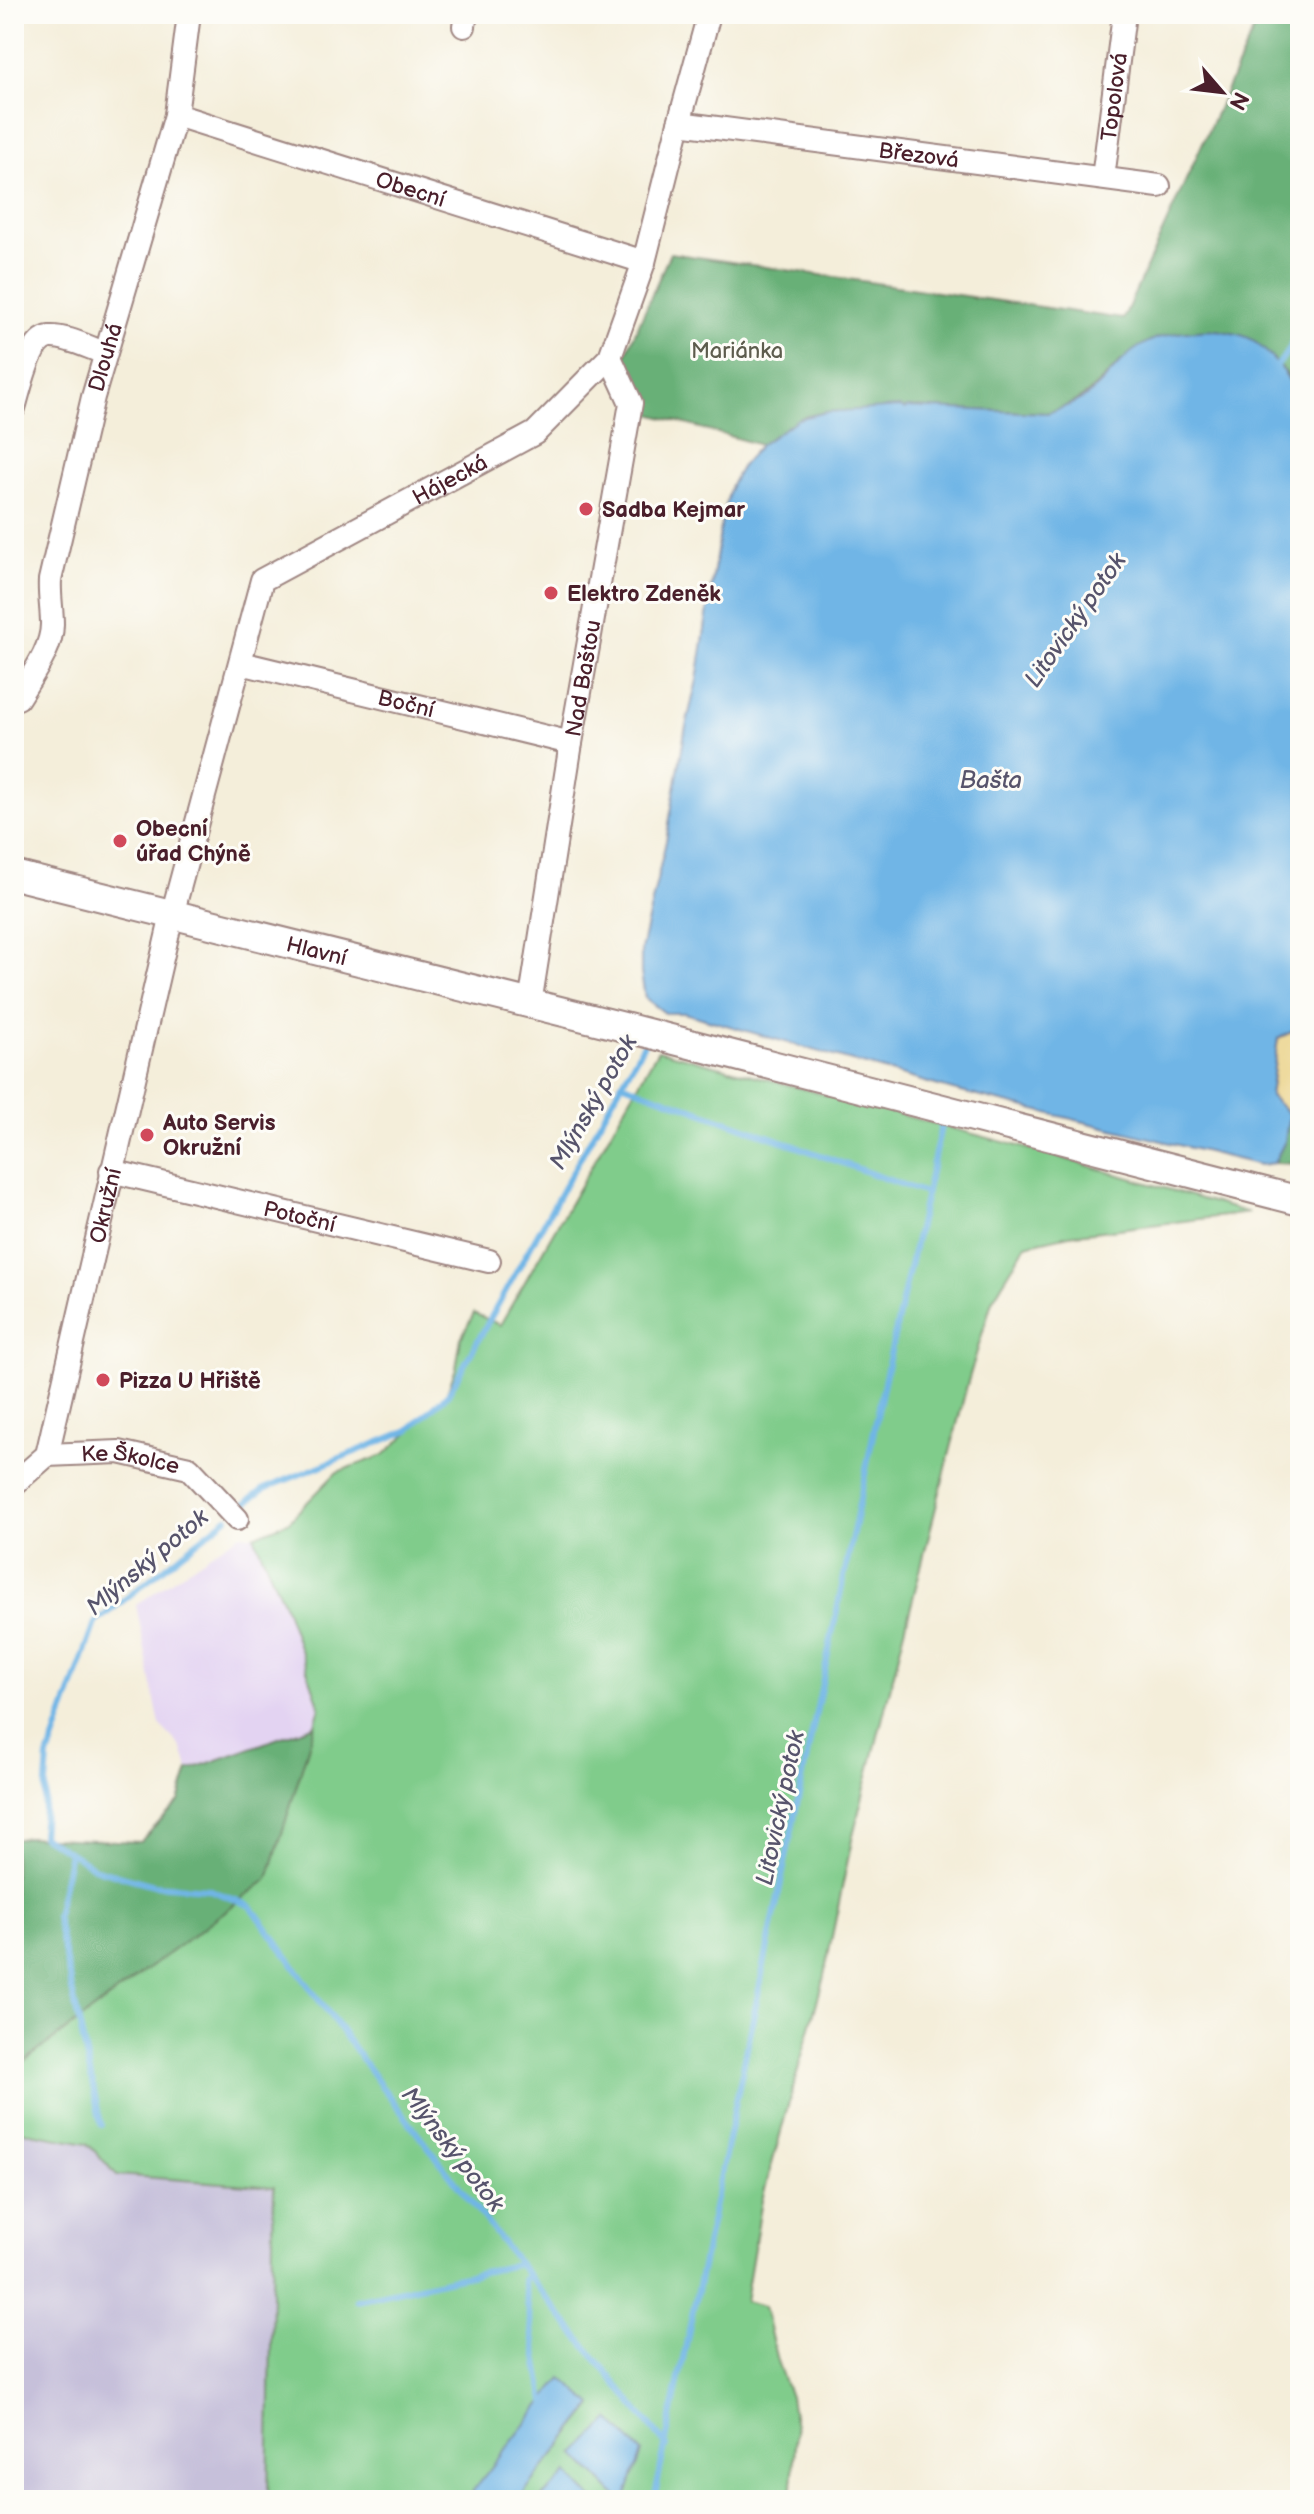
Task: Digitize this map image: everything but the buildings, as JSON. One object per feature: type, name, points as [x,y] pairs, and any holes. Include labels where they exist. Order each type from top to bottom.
[{"type":"street","name":"Dlouhá","points":[[15,700],[49,642],[52,625],[48,598],[50,580],[105,353],[176,115],[189,14]]},
{"type":"street","name":"Hájecká","points":[[172,915],[262,580],[535,433],[610,357],[644,262],[709,14]]},
{"type":"street","name":"Topolová","points":[[1103,178],[1124,14]]},
{"type":"street","name":"Obecní","points":[[176,115],[644,262]]},
{"type":"street","name":"Březová","points":[[679,123],[1159,186]]},
{"type":"street","points":[[14,408],[32,351],[47,337],[105,353]]},
{"type":"street","name":"Nad Baštou","points":[[530,1004],[571,743],[631,403],[610,357]]},
{"type":"street","name":"Boční","points":[[241,663],[571,743]]},
{"type":"street","name":"Hlavní","points":[[14,875],[620,1026],[1300,1201]]},
{"type":"street","name":"Okružní","points":[[47,1455],[172,915]]},
{"type":"street","name":"Potoční","points":[[111,1171],[489,1261]]},
{"type":"street","name":"Ke Školce","points":[[47,1455],[119,1452],[189,1468],[237,1519]]},
{"type":"street","points":[[14,1484],[47,1455]]},
{"type":"shaded area","points":[[240,1534],[254,1536],[285,1607],[320,1707],[315,1725],[189,1770],[181,1747],[160,1725],[136,1605]]},
{"type":"shaded area","points":[[14,2131],[87,2143],[117,2175],[274,2187],[268,2500],[14,2500]]},
{"type":"green space","name":"Mariánka","points":[[1261,14],[1300,14],[1300,407],[1290,378],[1256,345],[1121,361],[1088,393],[1047,413],[907,407],[905,410],[826,412],[803,417],[760,445],[643,412],[625,356],[670,253],[1123,319]]},
{"type":"green space","points":[[658,1050],[1052,1155],[1249,1213],[1069,1235],[1026,1245],[992,1301],[967,1385],[853,1835],[823,1980],[762,2200],[745,2301],[764,2306],[777,2361],[790,2397],[796,2432],[791,2500],[625,2500],[642,2452],[575,2454],[620,2500],[594,2500],[568,2473],[542,2497],[545,2500],[518,2500],[593,2406],[472,2493],[480,2500],[268,2500],[274,2187],[117,2175],[87,2143],[14,2130],[14,2069],[268,1879],[320,1707],[285,1607],[254,1536],[288,1522],[337,1472],[384,1455],[444,1400],[456,1368],[461,1338],[474,1313],[500,1325]]},
{"type":"green space","points":[[1300,1105],[1300,1164],[1274,1163],[1285,1141],[1289,1114]]},
{"type":"green space","points":[[315,1725],[268,1879],[14,2069],[14,1840],[27,1837],[140,1842],[179,1802],[189,1770]]},
{"type":"sand","points":[[1296,1030],[1300,1036],[1300,1105],[1289,1114],[1270,1096],[1278,1038]]},
{"type":"water","name":"Bašta","points":[[1218,330],[1247,337],[1262,347],[1289,380],[1298,395],[1300,407],[1300,991],[1296,1030],[1278,1038],[1270,1096],[1289,1114],[1285,1141],[1274,1163],[1260,1165],[953,1090],[684,1013],[665,1013],[645,998],[641,950],[697,680],[722,519],[731,485],[743,464],[760,445],[798,419],[826,412],[907,407],[1047,413],[1088,395],[1126,357],[1148,342],[1177,333]]},
{"type":"water","points":[[562,2378],[593,2405],[518,2500],[480,2500],[472,2492]]},
{"type":"water","points":[[610,2419],[642,2452],[625,2500],[620,2500],[575,2454]]},
{"type":"water","points":[[568,2473],[594,2500],[545,2500],[542,2497]]},
{"type":"waterway","name":"Litovický potok","points":[[1275,369],[1290,348],[1300,323]]},
{"type":"waterway","name":"Mlýnský potok","points":[[236,1511],[264,1489],[409,1430],[448,1394],[645,1042]]},
{"type":"waterway","points":[[621,1083],[925,1193]]},
{"type":"waterway","name":"Litovický potok","points":[[654,2500],[884,1382],[942,1122]]},
{"type":"waterway","name":"Mlýnský potok","points":[[227,1518],[95,1623],[48,1757],[42,1836],[99,1870],[154,1885],[208,1889],[251,1906],[379,2083],[519,2264],[667,2446]]},
{"type":"waterway","points":[[70,1853],[56,1916],[101,2124]]},
{"type":"waterway","points":[[356,2300],[519,2264]]},
{"type":"waterway","points":[[528,2275],[523,2280],[546,2407]]},
{"type":"place","name":"Sadba Kejmar","points":[[586,509]]},
{"type":"place","name":"Elektro Zdeněk","points":[[551,593]]},
{"type":"place","name":"Obecní úřad Chýně","points":[[120,841]]},
{"type":"place","name":"Auto Servis Okružní","points":[[147,1135]]},
{"type":"place","name":"Pizza U Hřiště","points":[[103,1380]]}]
